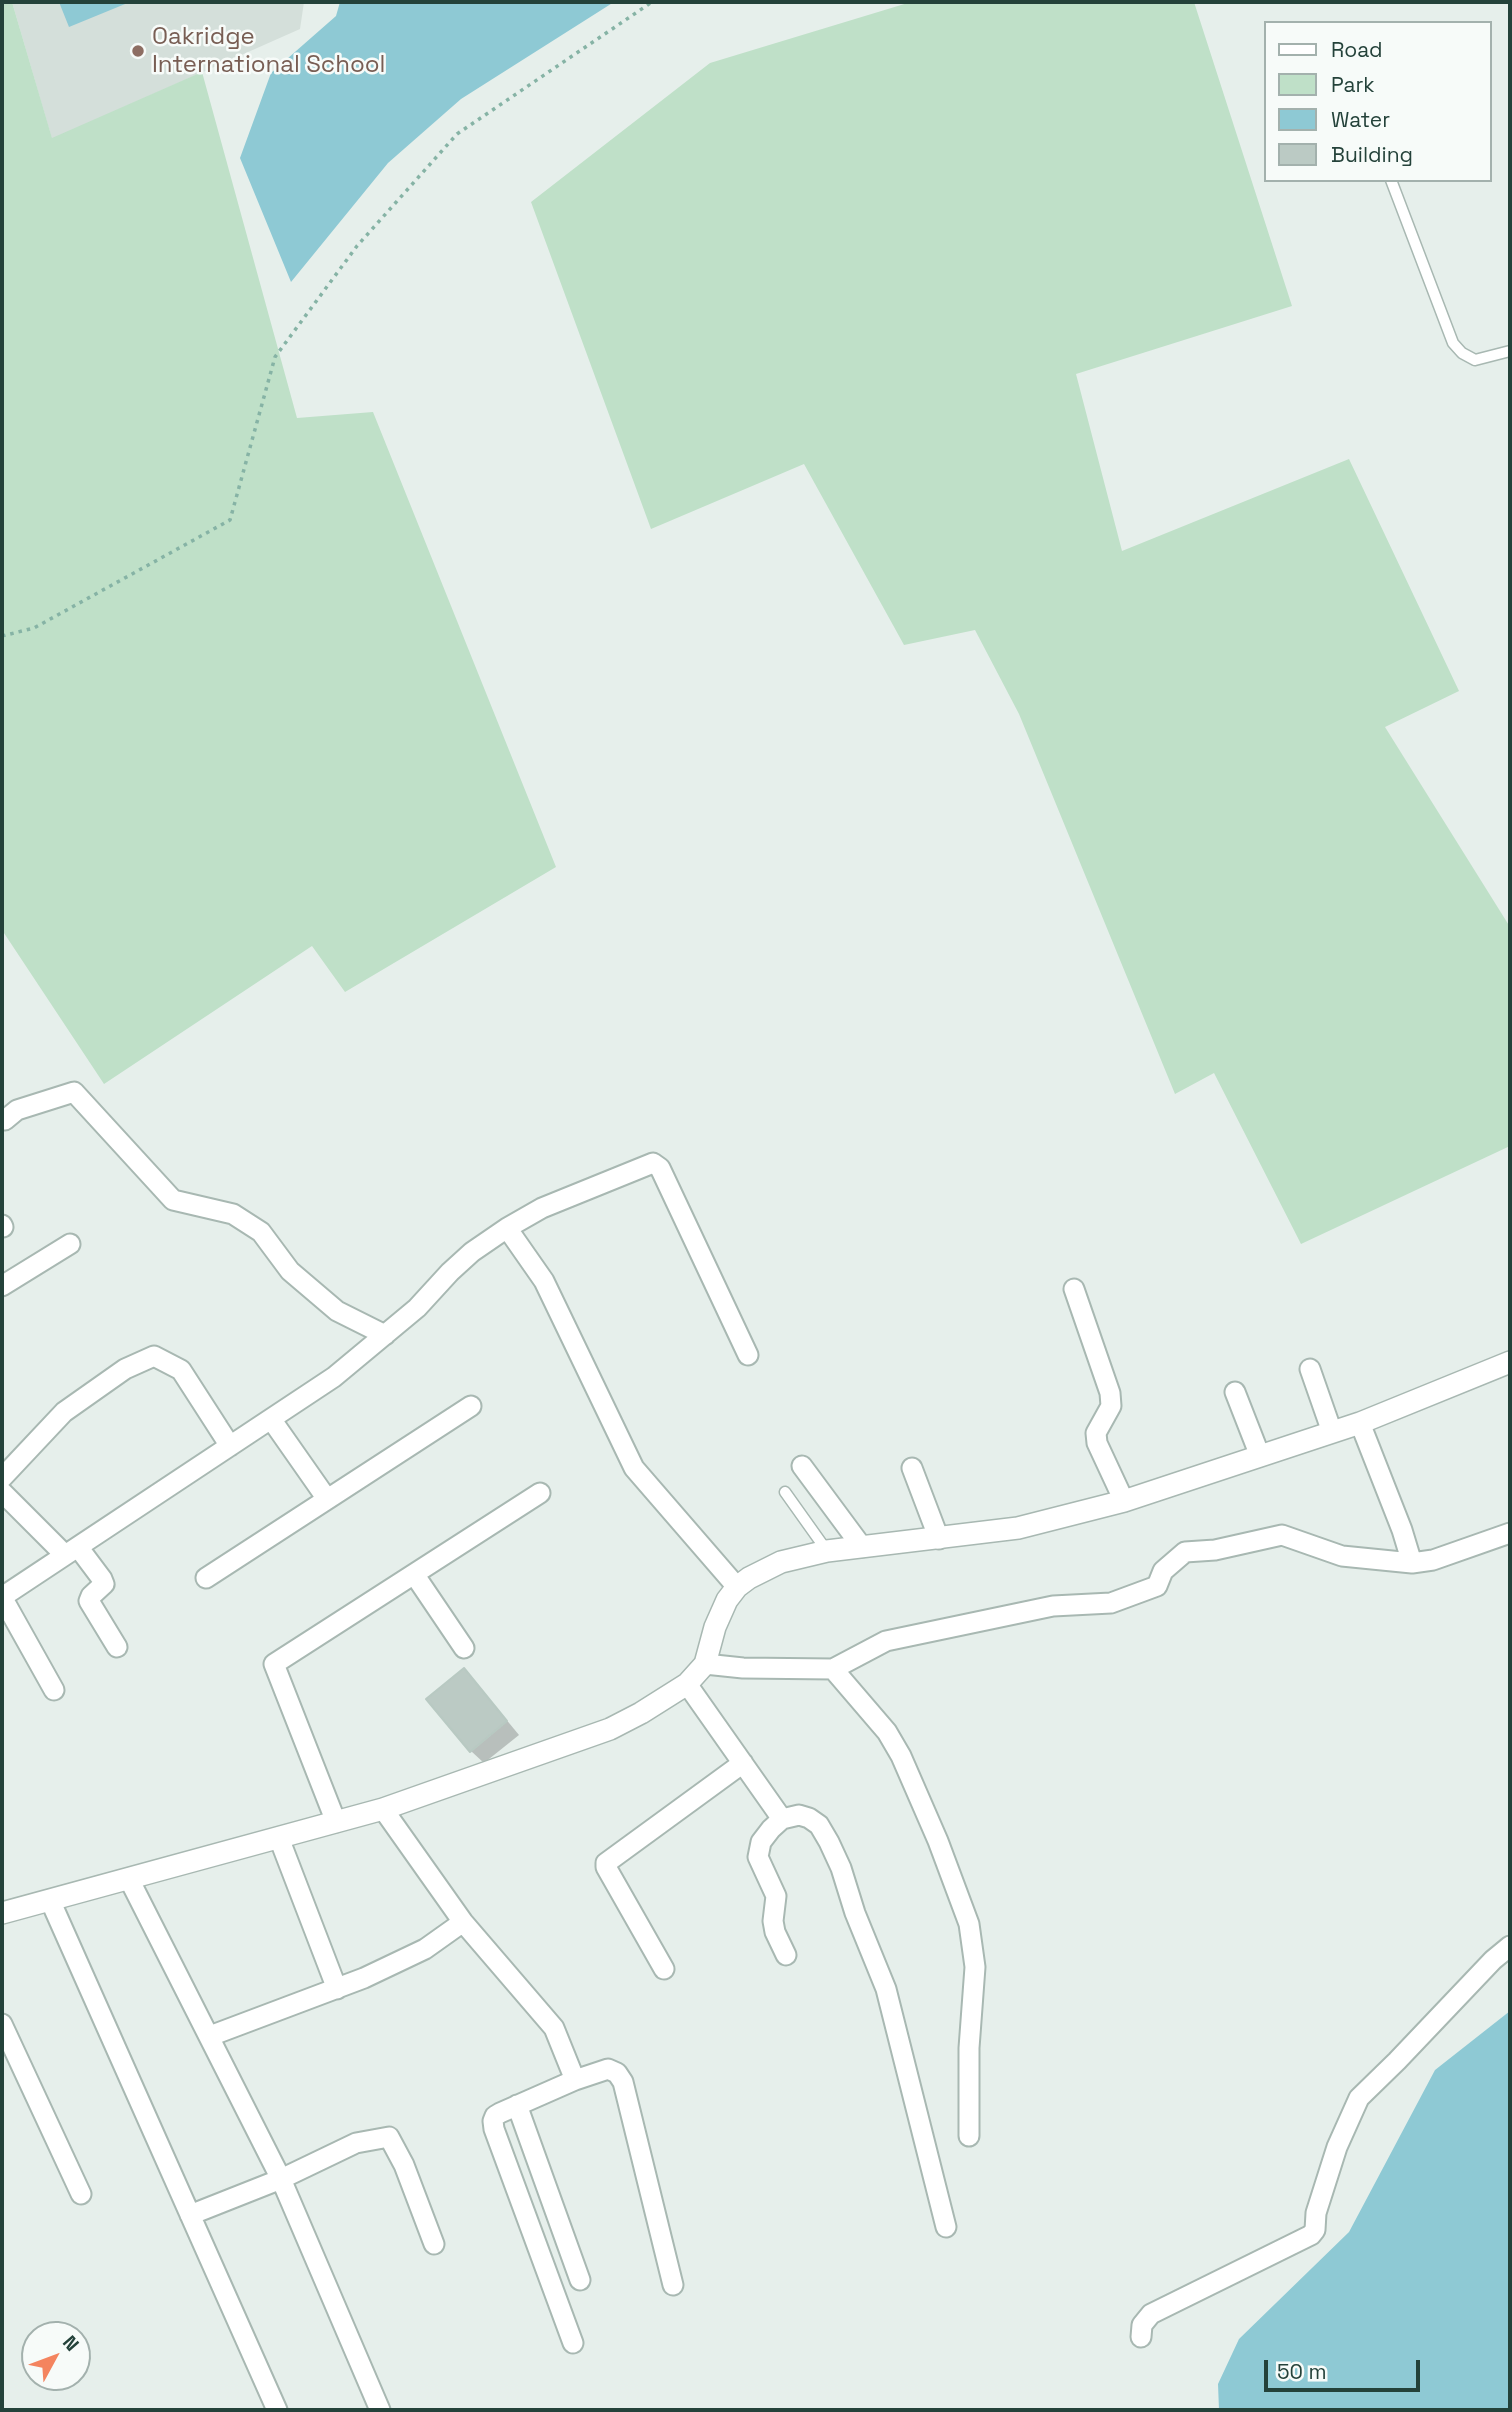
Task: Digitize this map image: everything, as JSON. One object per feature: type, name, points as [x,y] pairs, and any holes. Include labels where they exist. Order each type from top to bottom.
[{"type":"street","points":[[5,1119],[17,1110],[74,1092],[173,1200],[233,1214],[261,1232],[290,1271],[337,1311],[385,1335]]},
{"type":"street","points":[[54,1690],[2,1597],[334,1377],[417,1308],[472,1252],[542,1208],[656,1164],[748,1355]]},
{"type":"street","points":[[507,1228],[544,1281],[634,1468],[737,1587]]},
{"type":"street","points":[[2,1286],[70,1244]]},
{"type":"street","points":[[1074,1289],[1110,1393],[1111,1406],[1096,1433],[1097,1443],[1124,1501]]},
{"type":"street","points":[[2,1478],[64,1412],[125,1369],[154,1356],[181,1370],[230,1446]]},
{"type":"street","points":[[2,1913],[383,1809],[610,1729],[687,1684],[705,1664],[722,1612],[737,1587],[764,1569],[781,1562],[827,1550],[1018,1528],[1124,1501],[1360,1423],[1510,1362]]},
{"type":"street","points":[[1310,1369],[1332,1432]]},
{"type":"street","points":[[1235,1392],[1260,1456]]},
{"type":"street","points":[[206,1578],[471,1406]]},
{"type":"street","points":[[271,1419],[327,1499]]},
{"type":"street","points":[[1360,1423],[1402,1530],[1412,1563]]},
{"type":"street","points":[[802,1466],[862,1547]]},
{"type":"street","points":[[912,1468],[939,1539]]},
{"type":"street","points":[[2,1492],[102,1579],[103,1584],[91,1595],[89,1601],[117,1647]]},
{"type":"street","points":[[336,1822],[274,1664],[540,1493]]},
{"type":"street","points":[[705,1664],[743,1668],[833,1669],[886,1641],[1053,1606],[1111,1603],[1157,1586],[1163,1571],[1185,1552],[1215,1550],[1282,1535],[1342,1556],[1412,1563],[1433,1560],[1510,1533]]},
{"type":"street","points":[[414,1574],[464,1648]]},
{"type":"street","points":[[833,1669],[880,1723],[901,1756],[938,1841],[969,1924],[975,1967],[969,2048],[969,2136]]},
{"type":"street","points":[[687,1684],[782,1819]]},
{"type":"street","points":[[664,1969],[606,1863],[743,1763]]},
{"type":"street","points":[[383,1809],[463,1922],[554,2028],[575,2080]]},
{"type":"street","points":[[786,1955],[772,1921],[776,1896],[758,1857],[761,1842],[782,1819],[799,1815],[819,1825],[841,1868],[855,1913],[886,1989],[946,2227]]},
{"type":"street","points":[[279,1838],[337,1989]]},
{"type":"street","points":[[129,1879],[281,2179],[380,2410]]},
{"type":"street","points":[[50,1900],[277,2410]]},
{"type":"street","points":[[210,2036],[337,1989],[425,1949],[463,1922]]},
{"type":"street","points":[[1140,2337],[1142,2325],[1151,2314],[1315,2231],[1316,2213],[1337,2147],[1359,2098],[1493,1960],[1510,1946]]},
{"type":"street","points":[[2,2024],[81,2194]]},
{"type":"street","points":[[573,2343],[494,2129],[495,2116],[607,2068],[617,2073],[623,2082],[673,2285]]},
{"type":"street","points":[[517,2105],[580,2280]]},
{"type":"street","points":[[190,2215],[281,2179],[356,2143],[389,2137],[404,2165],[434,2244]]},
{"type":"lane","points":[[1392,182],[1453,343],[1462,353],[1475,360],[1510,351]]},
{"type":"lane","points":[[785,1492],[827,1550]]},
{"type":"path","points":[[2,636],[34,628],[230,520],[275,357],[357,246],[457,134],[652,2]]},
{"type":"shaded area","name":"Oakridge International School","points":[[12,2],[304,2],[300,29],[52,139]]},
{"type":"green space","points":[[12,2],[52,138],[202,72],[297,418],[373,412],[556,867],[345,992],[312,946],[104,1084],[2,930],[2,3]]},
{"type":"green space","points":[[911,2],[1194,2],[1292,306],[1076,374],[1122,551],[1349,459],[1459,691],[1385,727],[1510,927],[1510,1146],[1301,1244],[1214,1073],[1175,1094],[1019,714],[975,630],[904,645],[804,464],[651,529],[531,202],[710,63]]},
{"type":"water","points":[[59,2],[130,2],[69,27]]},
{"type":"water","points":[[340,2],[614,2],[461,99],[388,163],[291,282],[240,158],[271,73],[336,16]]},
{"type":"water","points":[[1510,2011],[1510,2410],[1219,2410],[1218,2384],[1239,2339],[1349,2232],[1435,2070]]},
{"type":"building","points":[[464,1668],[507,1721],[470,1752],[426,1699]]},
{"type":"place","name":"Oakridge International School","points":[[138,51]]}]
